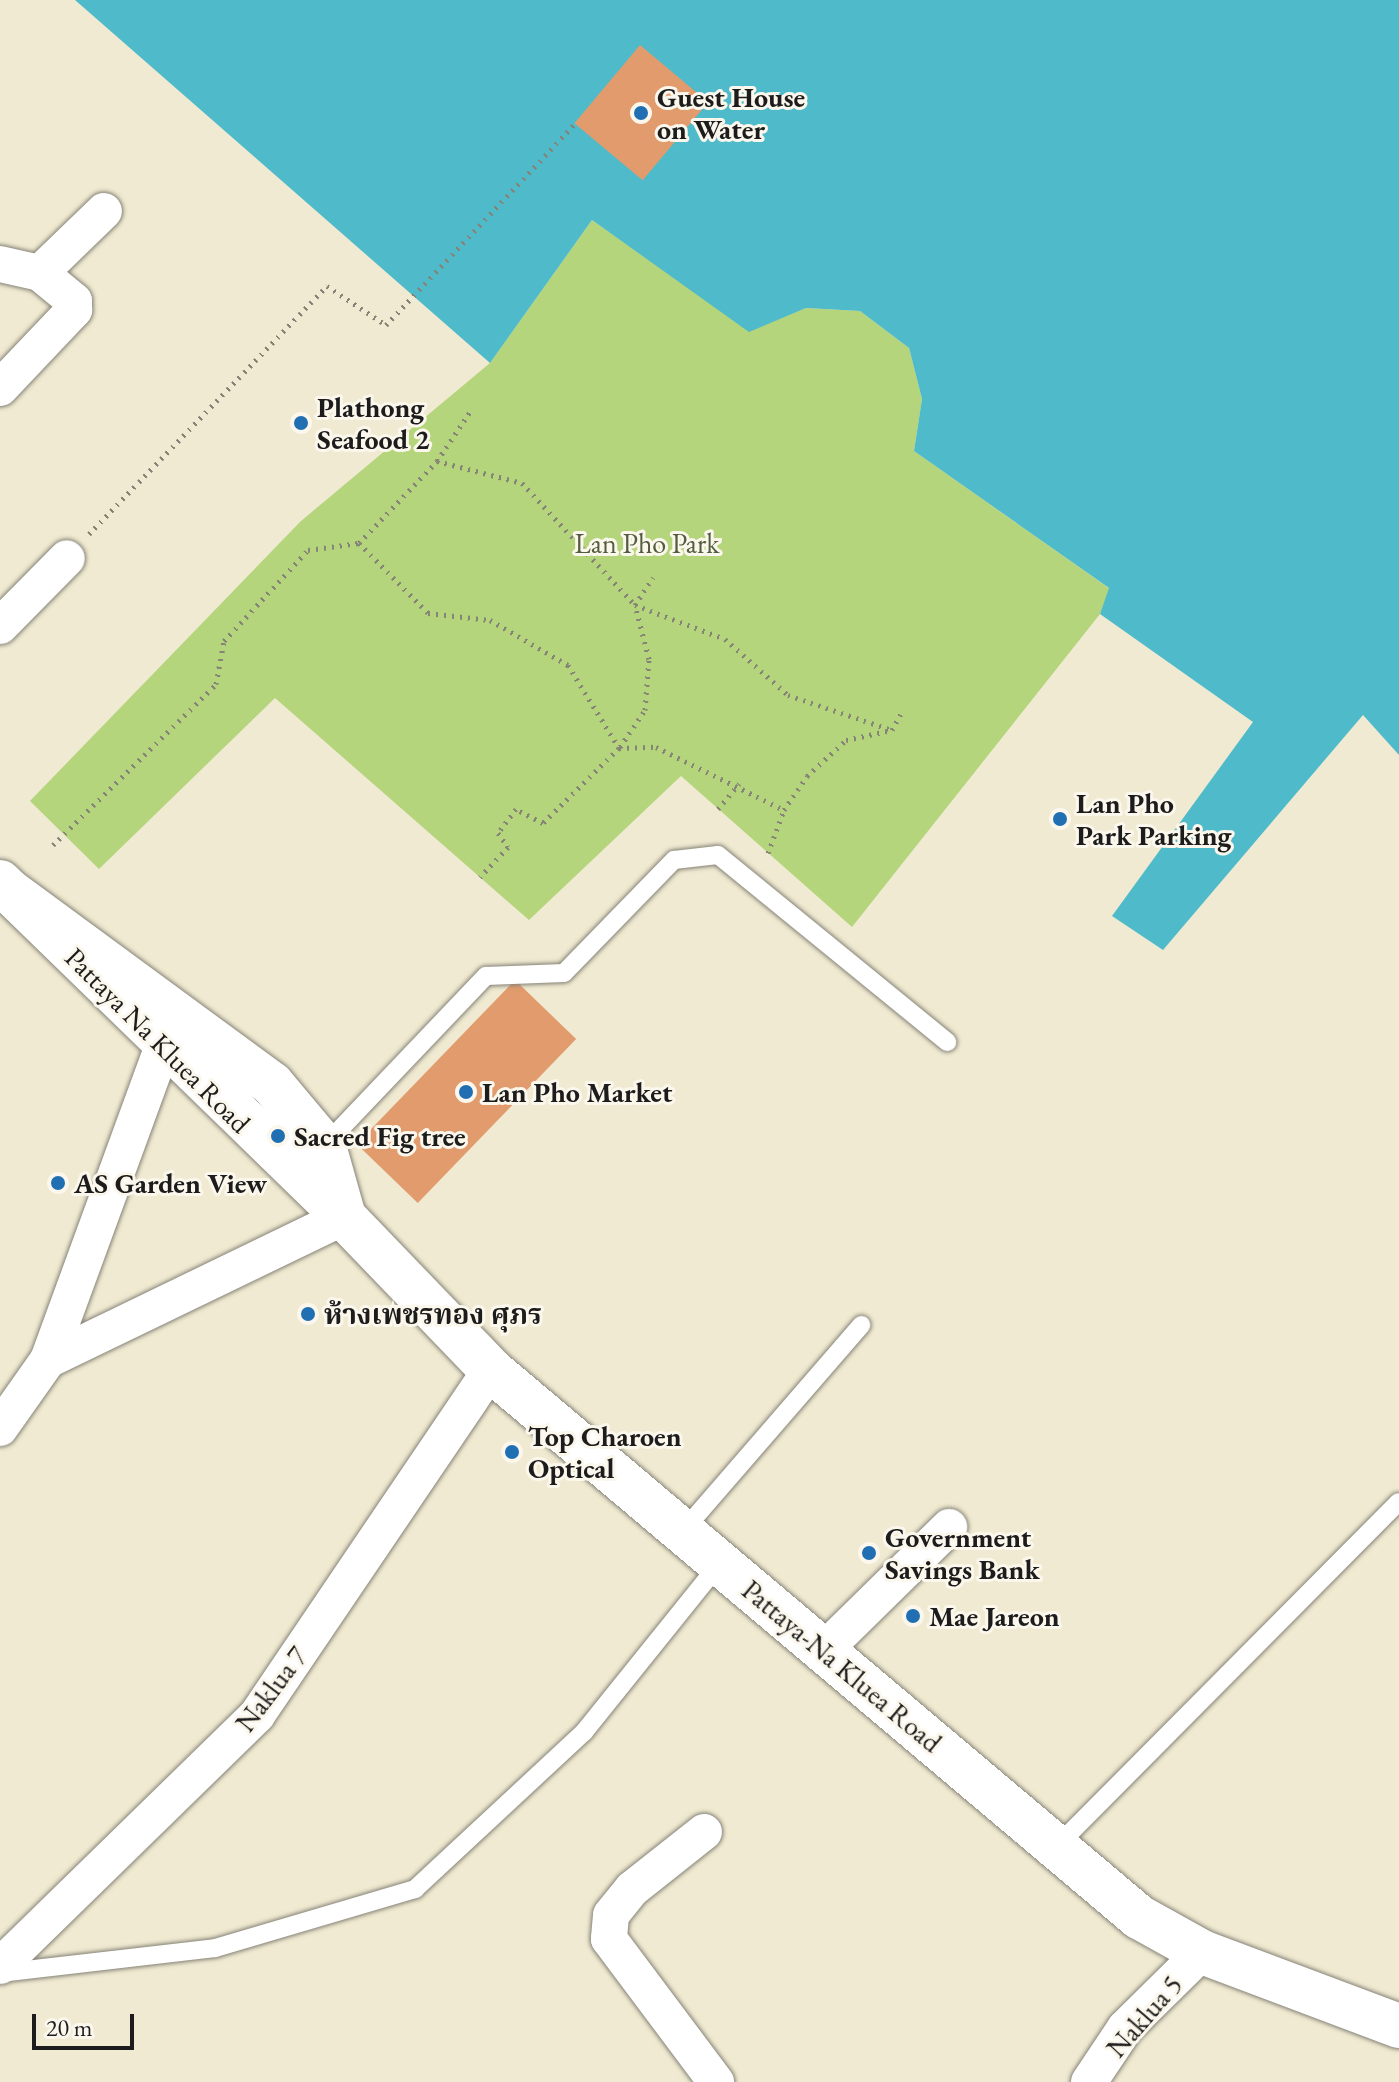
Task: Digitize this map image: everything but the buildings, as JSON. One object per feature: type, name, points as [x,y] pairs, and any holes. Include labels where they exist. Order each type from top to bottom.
[{"type":"street","points":[[40,273],[104,211]]},
{"type":"street","points":[[0,264],[40,273],[74,301],[74,310],[0,388]]},
{"type":"street","points":[[0,626],[67,558]]},
{"type":"street","name":"Pattaya Na Kluea Road","points":[[5,887],[163,1045],[344,1217]]},
{"type":"street","name":"Pattaya Na Kluea Road","points":[[5,887],[272,1084],[324,1146],[344,1217]]},
{"type":"street","points":[[0,1428],[48,1360],[163,1045]]},
{"type":"street","points":[[48,1360],[344,1217]]},
{"type":"street","name":"Pattaya-Na Kluea Road","points":[[344,1217],[491,1370],[1139,1917],[1202,1952],[1399,2026]]},
{"type":"street","name":"Naklua 7","points":[[0,1966],[257,1715],[491,1370]]},
{"type":"street","points":[[823,1651],[949,1527]]},
{"type":"street","points":[[704,1832],[632,1889],[611,1915],[609,1939],[716,2082]]},
{"type":"street","name":"Naklua 5","points":[[1089,2082],[1125,2028],[1202,1952]]},
{"type":"lane","points":[[324,1146],[486,976],[564,973],[674,860],[718,855],[947,1042]]},
{"type":"lane","points":[[682,1532],[861,1325]]},
{"type":"lane","points":[[1056,1847],[1399,1502]]},
{"type":"lane","points":[[0,1973],[215,1948],[415,1889],[584,1732],[720,1563]]},
{"type":"path","points":[[67,558],[327,286],[386,325],[575,124]]},
{"type":"path","points":[[53,845],[216,684],[224,641],[308,550],[359,543],[437,461],[472,409]]},
{"type":"path","points":[[437,461],[522,483],[635,605],[725,639],[788,695],[892,730]]},
{"type":"path","points":[[359,543],[428,613],[490,620],[568,665],[619,748]]},
{"type":"path","points":[[480,877],[508,847],[498,833],[516,809],[543,823],[619,748],[645,710],[649,659],[635,605],[653,577]]},
{"type":"path","points":[[768,853],[784,810],[807,776],[846,740],[892,730],[901,714]]},
{"type":"path","points":[[619,748],[656,747],[739,784],[784,810]]},
{"type":"path","points":[[718,809],[739,784]]},
{"type":"green space","name":"Lan Pho Park","points":[[592,220],[749,331],[806,308],[860,311],[909,348],[922,399],[914,451],[1110,589],[1100,614],[852,927],[681,776],[529,920],[275,698],[99,869],[30,801],[301,521],[490,363]]},
{"type":"water","points":[[75,0],[1399,0],[1399,755],[1363,715],[1163,950],[1112,916],[1253,722],[1100,614],[1109,588],[914,451],[922,399],[909,348],[860,311],[806,308],[749,332],[592,220],[490,363]]},
{"type":"place","name":"Guest House on Water","points":[[641,113]]},
{"type":"place","name":"Plathong Seafood 2","points":[[301,423]]},
{"type":"place","name":"Lan Pho Park Parking","points":[[1060,819]]},
{"type":"place","name":"Lan Pho Market","points":[[466,1092]]},
{"type":"place","name":"Sacred Fig tree","points":[[278,1136]]},
{"type":"place","name":"AS Garden View","points":[[58,1183]]},
{"type":"place","name":"ห้างเพชรทอง ศุภร","points":[[308,1314]]},
{"type":"place","name":"Top Charoen Optical","points":[[512,1452]]},
{"type":"place","name":"Government Savings Bank","points":[[869,1553]]},
{"type":"place","name":"Mae Jareon","points":[[913,1616]]}]
